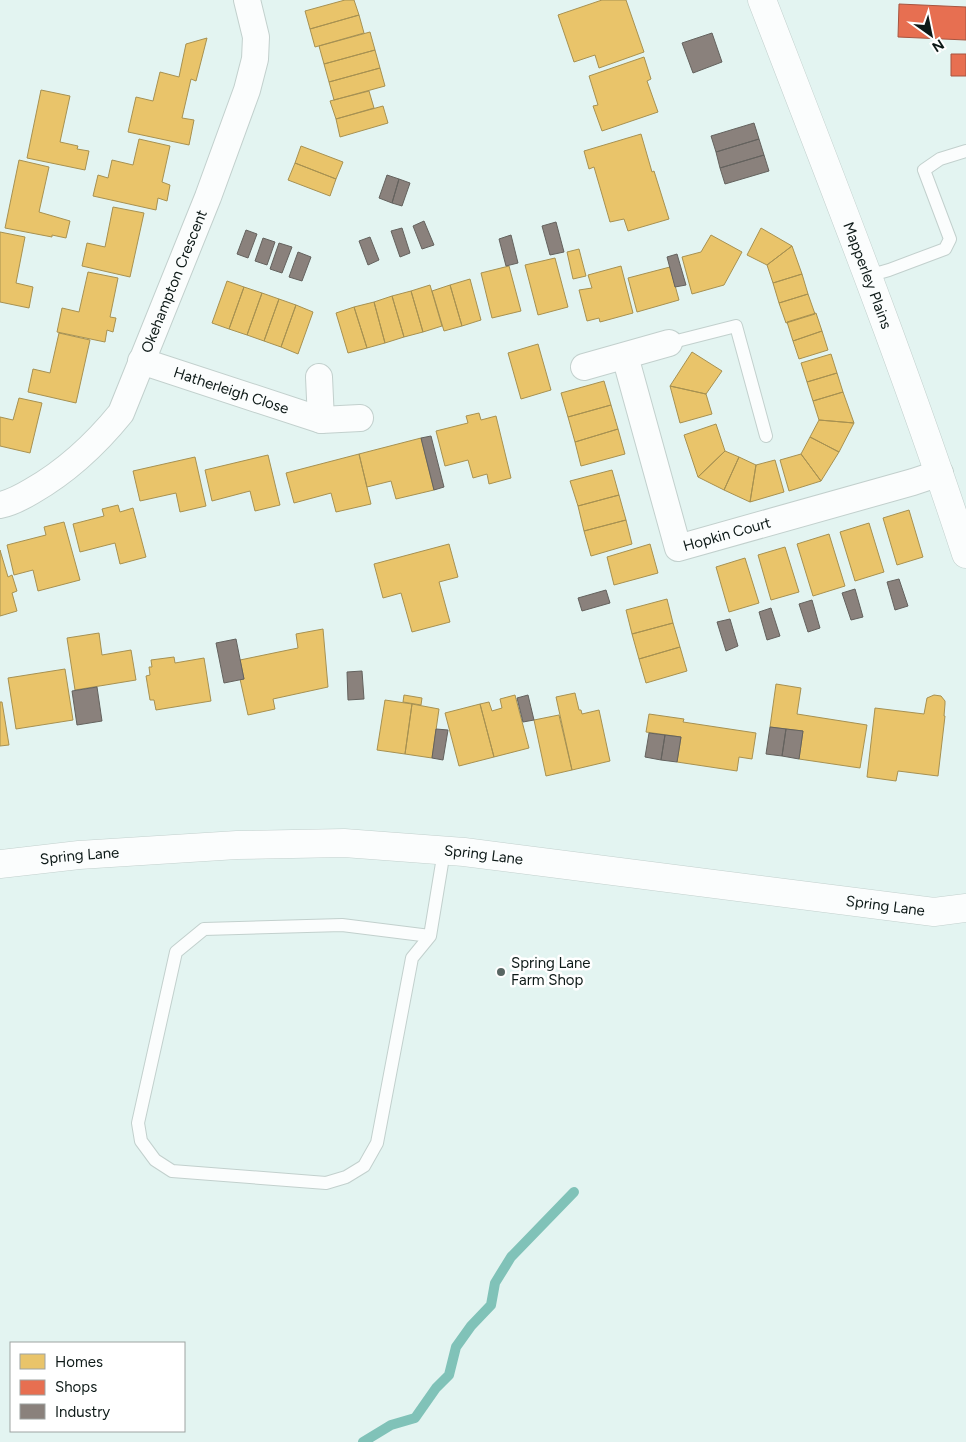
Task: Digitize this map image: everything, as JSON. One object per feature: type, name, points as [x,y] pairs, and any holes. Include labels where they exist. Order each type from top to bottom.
[{"type":"street","name":"Okehampton Crescent","points":[[0,506],[22,497],[67,468],[102,436],[121,413],[208,197],[247,90],[255,59],[256,38],[247,0]]},
{"type":"street","name":"Mapperley Plains","points":[[762,0],[868,276],[940,473],[966,554]]},
{"type":"street","points":[[584,367],[669,343]]},
{"type":"street","name":"Hopkin Court","points":[[625,356],[678,548],[940,473]]},
{"type":"street","name":"Hatherleigh Close","points":[[141,361],[321,420],[360,418]]},
{"type":"street","points":[[319,377],[321,420]]},
{"type":"street","name":"Spring Lane","points":[[0,864],[79,855],[237,845],[344,843],[464,852],[934,912],[966,908]]},
{"type":"lane","points":[[868,276],[889,270],[944,248],[950,239],[924,170],[940,160],[966,152]]},
{"type":"lane","points":[[669,343],[736,326],[766,436]]},
{"type":"lane","points":[[430,936],[342,925],[204,929],[183,946],[176,952],[138,1123],[141,1141],[155,1160],[172,1171],[326,1183],[346,1177],[364,1166],[377,1143],[412,958],[430,936],[444,851]]},
{"type":"building: Homes","points":[[345,0],[354,0],[359,15],[310,29],[305,11]]},
{"type":"building: Homes","points":[[602,0],[626,0],[644,52],[599,68],[595,55],[574,62],[558,15]]},
{"type":"building: Homes","points":[[359,15],[364,33],[315,47],[310,29]]},
{"type":"building: Homes","points":[[370,32],[375,50],[324,64],[319,46]]},
{"type":"building: Homes","points":[[207,38],[196,81],[191,79],[182,118],[194,120],[189,145],[128,132],[136,97],[153,101],[160,72],[179,77],[186,44]]},
{"type":"building: Homes","points":[[375,50],[380,68],[329,82],[324,64]]},
{"type":"building: Homes","points":[[644,57],[651,79],[647,81],[658,112],[602,131],[593,106],[598,105],[589,76]]},
{"type":"building: Homes","points":[[380,68],[385,86],[334,100],[329,82]]},
{"type":"building: Homes","points":[[41,90],[70,96],[60,142],[78,146],[77,149],[89,151],[85,170],[27,158]]},
{"type":"building: Homes","points":[[369,91],[374,108],[336,119],[330,101]]},
{"type":"building: Homes","points":[[383,106],[388,123],[340,137],[336,119]]},
{"type":"building: Homes","points":[[641,134],[669,219],[628,231],[624,219],[610,222],[594,167],[589,169],[584,151]]},
{"type":"building: Homes","points":[[139,139],[170,146],[162,182],[170,185],[167,201],[158,198],[156,210],[93,196],[98,175],[108,178],[112,160],[133,165]]},
{"type":"building: Homes","points":[[301,146],[343,162],[336,179],[295,163]]},
{"type":"building: Homes","points":[[19,160],[49,167],[39,212],[70,221],[66,238],[5,228]]},
{"type":"building: Homes","points":[[295,163],[336,179],[330,196],[288,180]]},
{"type":"building: Homes","points":[[113,207],[144,213],[130,277],[82,266],[87,243],[105,247]]},
{"type":"building: Homes","points":[[761,228],[792,246],[767,265],[747,255]]},
{"type":"building: Homes","points":[[0,232],[25,237],[16,283],[33,287],[29,308],[0,302]]},
{"type":"building: Homes","points":[[711,235],[742,252],[724,285],[692,294],[682,257],[701,252]]},
{"type":"building: Homes","points":[[792,246],[802,274],[773,283],[767,265]]},
{"type":"building: Homes","points":[[579,249],[586,276],[573,279],[567,252]]},
{"type":"building: Homes","points":[[555,258],[568,307],[538,315],[525,265]]},
{"type":"building: Homes","points":[[509,266],[521,311],[492,318],[481,273]]},
{"type":"building: Homes","points":[[621,266],[633,313],[600,322],[599,318],[587,321],[579,290],[592,288],[588,275]]},
{"type":"building: Homes","points":[[670,267],[679,300],[637,312],[628,278]]},
{"type":"building: Homes","points":[[88,272],[118,278],[110,317],[116,318],[113,332],[107,330],[105,342],[57,332],[62,308],[79,312]]},
{"type":"building: Homes","points":[[802,274],[808,294],[779,303],[773,283]]},
{"type":"building: Homes","points":[[470,279],[481,320],[462,326],[450,285]]},
{"type":"building: Homes","points":[[227,281],[244,287],[229,329],[212,323]]},
{"type":"building: Homes","points":[[430,285],[442,326],[423,332],[411,291]]},
{"type":"building: Homes","points":[[450,285],[462,326],[444,331],[432,291]]},
{"type":"building: Homes","points":[[244,287],[262,293],[247,335],[229,329]]},
{"type":"building: Homes","points":[[411,291],[423,332],[404,337],[392,296]]},
{"type":"building: Homes","points":[[262,293],[279,299],[264,341],[247,335]]},
{"type":"building: Homes","points":[[808,294],[815,314],[786,323],[779,303]]},
{"type":"building: Homes","points":[[392,296],[404,337],[385,343],[374,302]]},
{"type":"building: Homes","points":[[279,299],[296,305],[281,347],[264,341]]},
{"type":"building: Homes","points":[[374,302],[385,343],[367,348],[354,307]]},
{"type":"building: Homes","points":[[296,305],[313,312],[298,354],[281,347]]},
{"type":"building: Homes","points":[[354,307],[367,348],[348,353],[336,313]]},
{"type":"building: Homes","points":[[816,313],[822,331],[793,341],[787,322]]},
{"type":"building: Homes","points":[[822,331],[828,350],[799,359],[793,341]]},
{"type":"building: Homes","points":[[59,333],[90,340],[76,403],[28,392],[33,369],[50,373]]},
{"type":"building: Homes","points":[[538,344],[551,390],[521,399],[508,353]]},
{"type":"building: Homes","points":[[692,352],[722,371],[706,394],[670,386]]},
{"type":"building: Homes","points":[[831,354],[837,373],[807,382],[801,363]]},
{"type":"building: Homes","points":[[837,373],[843,392],[813,401],[807,382]]},
{"type":"building: Homes","points":[[604,381],[611,405],[568,417],[561,393]]},
{"type":"building: Homes","points":[[670,386],[706,394],[712,414],[680,423]]},
{"type":"building: Homes","points":[[843,392],[854,423],[819,420],[813,401]]},
{"type":"building: Homes","points":[[19,398],[42,403],[30,453],[0,446],[0,417],[13,420]]},
{"type":"building: Homes","points":[[611,405],[618,429],[575,442],[568,417]]},
{"type":"building: Homes","points":[[479,413],[481,420],[496,416],[511,478],[489,484],[487,474],[473,478],[468,460],[445,466],[436,431],[468,423],[466,416]]},
{"type":"building: Homes","points":[[819,420],[854,423],[839,452],[810,437]]},
{"type":"building: Homes","points":[[716,424],[725,451],[698,477],[684,435]]},
{"type":"building: Homes","points":[[618,429],[625,454],[581,466],[575,442]]},
{"type":"building: Homes","points":[[810,437],[839,452],[821,481],[801,454]]},
{"type":"building: Homes","points":[[421,438],[434,490],[396,499],[391,481],[367,487],[359,454]]},
{"type":"building: Homes","points":[[725,451],[739,457],[724,490],[698,477]]},
{"type":"building: Homes","points":[[359,454],[371,504],[336,512],[331,493],[294,503],[286,473]]},
{"type":"building: Homes","points":[[801,454],[821,481],[789,491],[780,460]]},
{"type":"building: Homes","points":[[268,455],[280,505],[255,511],[250,491],[212,501],[205,470]]},
{"type":"building: Homes","points":[[195,457],[206,506],[180,512],[176,493],[140,501],[133,471]]},
{"type":"building: Homes","points":[[739,457],[756,465],[750,502],[724,490]]},
{"type":"building: Homes","points":[[775,460],[784,492],[750,502],[756,465]]},
{"type":"building: Homes","points":[[612,470],[619,495],[578,506],[570,481]]},
{"type":"building: Homes","points":[[619,495],[626,520],[584,531],[578,506]]},
{"type":"building: Homes","points":[[118,505],[120,512],[133,508],[146,557],[120,564],[115,543],[80,552],[73,524],[104,516],[102,509]]},
{"type":"building: Homes","points":[[909,510],[923,557],[897,565],[883,518]]},
{"type":"building: Homes","points":[[626,520],[632,544],[591,556],[584,531]]},
{"type":"building: Homes","points":[[64,522],[80,580],[38,591],[33,570],[14,575],[7,545],[46,535],[44,527]]},
{"type":"building: Homes","points":[[869,523],[884,572],[855,581],[840,532]]},
{"type":"building: Homes","points":[[829,534],[845,586],[813,596],[797,544]]},
{"type":"building: Homes","points":[[449,544],[458,577],[439,582],[450,622],[412,632],[401,593],[383,598],[374,564]]},
{"type":"building: Homes","points":[[650,544],[658,573],[614,585],[607,557]]},
{"type":"building: Homes","points":[[785,547],[799,592],[771,600],[758,555]]},
{"type":"building: Homes","points":[[0,550],[8,577],[12,575],[17,591],[12,593],[17,611],[0,616]]},
{"type":"building: Homes","points":[[745,558],[759,603],[729,612],[716,567]]},
{"type":"building: Homes","points":[[667,599],[673,623],[632,634],[626,610]]},
{"type":"building: Homes","points":[[673,623],[680,647],[639,659],[632,634]]},
{"type":"building: Homes","points":[[323,629],[328,687],[273,699],[275,709],[248,715],[240,679],[244,679],[240,660],[298,648],[296,634]]},
{"type":"building: Homes","points":[[99,633],[102,655],[131,650],[136,680],[75,690],[67,638]]},
{"type":"building: Homes","points":[[680,647],[687,671],[646,683],[639,659]]},
{"type":"building: Homes","points":[[174,657],[175,663],[204,658],[211,701],[156,710],[154,700],[150,700],[146,676],[150,675],[149,667],[152,667],[151,660]]},
{"type":"building: Homes","points":[[65,669],[73,720],[16,729],[8,678]]},
{"type":"building: Homes","points":[[776,684],[801,688],[797,714],[867,725],[860,768],[799,759],[803,731],[770,727]]},
{"type":"building: Homes","points":[[575,693],[579,710],[581,710],[582,714],[599,710],[610,761],[572,770],[556,697]]},
{"type":"building: Homes","points":[[404,695],[422,698],[421,705],[403,702]]},
{"type":"building: Homes","points":[[515,695],[529,748],[494,757],[480,704],[489,702],[492,711],[502,708],[500,699]]},
{"type":"building: Homes","points":[[934,695],[941,696],[945,701],[938,776],[898,771],[896,781],[867,777],[875,708],[924,714],[927,698]]},
{"type":"building: Homes","points":[[385,700],[412,704],[405,754],[377,750]]},
{"type":"building: Homes","points":[[0,702],[2,702],[9,745],[0,746]]},
{"type":"building: Homes","points":[[412,704],[439,709],[432,758],[405,754]]},
{"type":"building: Homes","points":[[480,704],[494,757],[459,766],[445,713]]},
{"type":"building: Homes","points":[[649,714],[684,719],[683,722],[756,733],[752,759],[739,757],[737,771],[677,762],[681,737],[646,732]]},
{"type":"building: Homes","points":[[559,715],[572,770],[546,776],[534,720]]},
{"type":"building: Shops","points":[[899,4],[966,7],[966,40],[898,37]]},
{"type":"building: Shops","points":[[951,54],[966,54],[966,76],[951,76]]},
{"type":"building: Industry","points":[[712,33],[722,62],[693,73],[682,43]]},
{"type":"building: Industry","points":[[754,123],[759,139],[716,152],[711,136]]},
{"type":"building: Industry","points":[[759,139],[764,155],[720,168],[716,152]]},
{"type":"building: Industry","points":[[764,155],[769,171],[725,184],[720,168]]},
{"type":"building: Industry","points":[[387,175],[399,179],[392,203],[379,198]]},
{"type":"building: Industry","points":[[399,179],[410,183],[402,206],[392,203]]},
{"type":"building: Industry","points":[[424,221],[434,245],[422,249],[413,226]]},
{"type":"building: Industry","points":[[556,222],[564,252],[550,255],[542,226]]},
{"type":"building: Industry","points":[[402,228],[410,253],[400,257],[391,231]]},
{"type":"building: Industry","points":[[246,230],[257,234],[248,258],[237,254]]},
{"type":"building: Industry","points":[[511,235],[518,263],[506,266],[499,239]]},
{"type":"building: Industry","points":[[370,237],[379,260],[368,265],[359,241]]},
{"type":"building: Industry","points":[[263,238],[275,242],[267,265],[255,261]]},
{"type":"building: Industry","points":[[279,243],[292,247],[282,273],[270,269]]},
{"type":"building: Industry","points":[[298,252],[311,257],[302,281],[289,277]]},
{"type":"building: Industry","points":[[677,254],[686,285],[675,287],[667,257]]},
{"type":"building: Industry","points":[[431,436],[444,487],[434,490],[421,438]]},
{"type":"building: Industry","points":[[899,579],[908,606],[895,610],[887,582]]},
{"type":"building: Industry","points":[[855,589],[863,617],[851,620],[842,593]]},
{"type":"building: Industry","points":[[606,590],[610,603],[582,611],[578,598]]},
{"type":"building: Industry","points":[[812,600],[820,628],[808,632],[799,604]]},
{"type":"building: Industry","points":[[771,608],[780,636],[767,640],[759,612]]},
{"type":"building: Industry","points":[[730,619],[738,646],[726,651],[717,622]]},
{"type":"building: Industry","points":[[236,639],[244,679],[224,683],[216,643]]},
{"type":"building: Industry","points":[[362,671],[364,699],[348,700],[347,672]]},
{"type":"building: Industry","points":[[97,687],[102,721],[77,725],[72,691]]},
{"type":"building: Industry","points":[[528,695],[534,720],[523,722],[517,698]]},
{"type":"building: Industry","points":[[770,727],[786,729],[782,756],[766,754]]},
{"type":"building: Industry","points":[[436,729],[448,730],[443,760],[432,758]]},
{"type":"building: Industry","points":[[786,729],[803,731],[799,759],[782,756]]},
{"type":"building: Industry","points":[[649,733],[665,735],[661,760],[645,757]]},
{"type":"building: Industry","points":[[665,735],[681,737],[677,762],[661,760]]},
{"type":"waterway","points":[[363,1442],[391,1425],[415,1418],[436,1388],[449,1375],[456,1347],[471,1326],[491,1305],[495,1283],[511,1257],[574,1192]]},
{"type":"place","name":"Spring Lane Farm Shop","points":[[501,972]]}]
